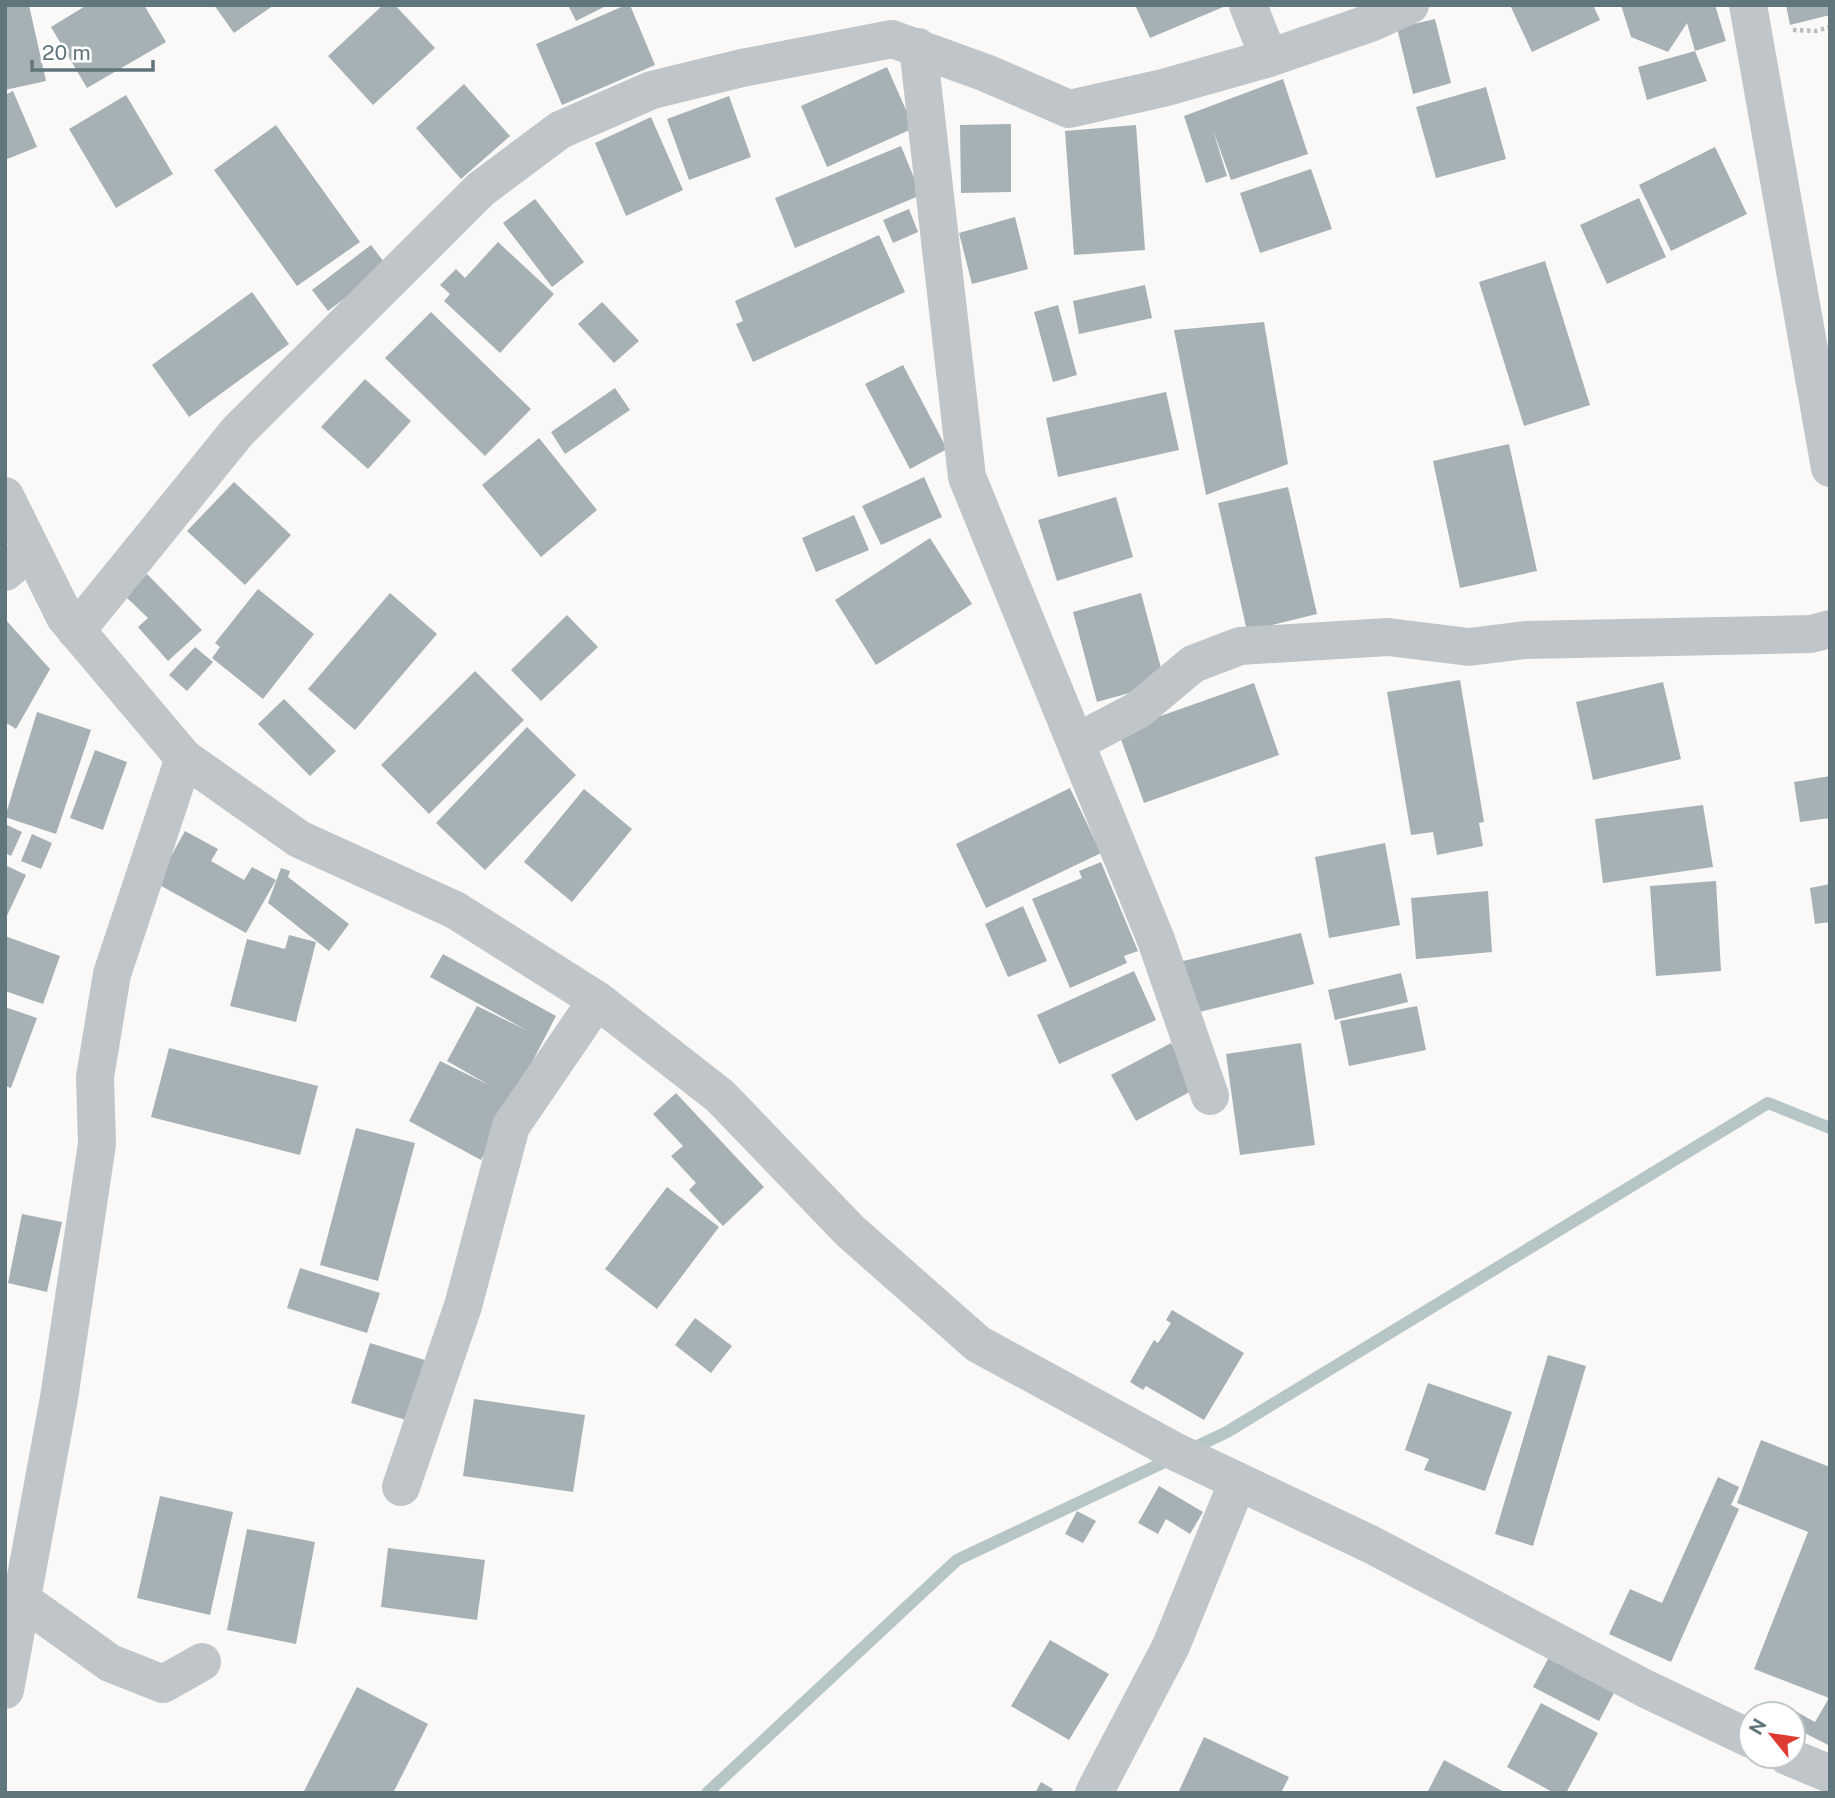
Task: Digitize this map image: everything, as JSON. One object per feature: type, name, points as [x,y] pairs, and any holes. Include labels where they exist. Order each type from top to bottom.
[{"type":"street","points":[[1248,5],[1269,58]]},
{"type":"street","points":[[76,631],[238,431],[481,189],[560,130],[652,90],[742,68],[892,39],[918,47],[1069,109],[1163,88],[1269,58],[1373,22],[1410,5]]},
{"type":"street","points":[[1748,5],[1830,468]]},
{"type":"street","points":[[918,47],[967,477],[1156,940],[1210,1096]]},
{"type":"street","points":[[5,496],[18,561],[184,758],[299,839],[455,910],[597,1000],[720,1096],[850,1231],[978,1344],[1176,1452],[1370,1544],[1646,1689],[1737,1732]]},
{"type":"street","points":[[1077,741],[1138,710],[1193,664],[1240,646],[1388,637],[1469,647],[1525,640],[1811,634],[1830,629]]},
{"type":"street","points":[[7,1674],[59,1398],[97,1144],[95,1077],[112,974],[184,758]]},
{"type":"street","points":[[401,1487],[463,1306],[511,1126],[597,1000]]},
{"type":"street","points":[[1094,1793],[1171,1646],[1223,1475]]},
{"type":"street","points":[[22,1600],[110,1663],[163,1684],[202,1662]]},
{"type":"building","points":[[5,5],[29,5],[46,81],[5,90]]},
{"type":"building","points":[[87,5],[144,5],[166,42],[87,88],[51,27]]},
{"type":"building","points":[[214,5],[274,5],[234,33]]},
{"type":"building","points":[[383,5],[395,5],[435,48],[373,105],[328,56]]},
{"type":"building","points":[[568,5],[608,5],[576,21]]},
{"type":"building","points":[[630,5],[655,65],[562,105],[536,44]]},
{"type":"building","points":[[1135,5],[1228,5],[1150,38]]},
{"type":"building","points":[[1510,5],[1593,5],[1600,20],[1532,52]]},
{"type":"building","points":[[1621,5],[1715,5],[1726,41],[1695,51],[1687,23],[1668,52],[1631,37]]},
{"type":"building","points":[[1786,5],[1830,5],[1830,15],[1790,25]]},
{"type":"building","points":[[1435,19],[1451,83],[1413,94],[1397,28]]},
{"type":"building","points":[[1695,51],[1707,81],[1647,100],[1638,67]]},
{"type":"building","points":[[887,67],[914,128],[827,167],[801,106]]},
{"type":"building","points":[[1283,79],[1308,154],[1231,180],[1213,130],[1227,176],[1206,183],[1184,116]]},
{"type":"building","points":[[464,84],[510,136],[461,179],[416,128]]},
{"type":"building","points":[[1486,87],[1506,159],[1436,178],[1416,107]]},
{"type":"building","points":[[13,91],[37,147],[5,160],[5,95]]},
{"type":"building","points":[[126,95],[173,174],[116,208],[69,129]]},
{"type":"building","points":[[729,96],[751,157],[689,180],[667,119]]},
{"type":"building","points":[[651,117],[683,190],[626,216],[595,143]]},
{"type":"building","points":[[1011,124],[1011,192],[961,193],[960,125]]},
{"type":"building","points":[[276,125],[360,242],[297,286],[214,170]]},
{"type":"building","points":[[1136,125],[1145,250],[1074,255],[1065,131]]},
{"type":"building","points":[[901,146],[921,195],[795,248],[775,198]]},
{"type":"building","points":[[1715,147],[1747,214],[1671,251],[1639,185]]},
{"type":"building","points":[[1311,169],[1332,229],[1260,253],[1240,193]]},
{"type":"building","points":[[1639,198],[1666,257],[1607,284],[1580,225]]},
{"type":"building","points":[[535,199],[584,262],[552,287],[503,223]]},
{"type":"building","points":[[909,209],[918,232],[893,243],[883,220]]},
{"type":"building","points":[[1015,217],[1028,269],[972,284],[959,233]]},
{"type":"building","points":[[879,235],[905,292],[753,362],[736,324],[743,321],[735,301]]},
{"type":"building","points":[[498,242],[554,294],[500,353],[444,301],[450,294],[440,285],[456,269],[465,278]]},
{"type":"building","points":[[371,245],[387,266],[328,311],[312,290]]},
{"type":"building","points":[[1545,261],[1590,405],[1524,426],[1479,282]]},
{"type":"building","points":[[1145,285],[1152,318],[1079,334],[1073,301]]},
{"type":"building","points":[[252,292],[289,344],[189,417],[152,365]]},
{"type":"building","points":[[602,302],[639,341],[614,363],[578,324]]},
{"type":"building","points":[[1058,305],[1077,375],[1053,382],[1034,312]]},
{"type":"building","points":[[431,312],[531,409],[485,456],[385,358]]},
{"type":"building","points":[[1264,322],[1288,464],[1206,495],[1174,330]]},
{"type":"building","points":[[903,365],[947,449],[910,469],[865,384]]},
{"type":"building","points":[[365,379],[411,421],[368,469],[321,427]]},
{"type":"building","points":[[615,388],[630,410],[565,454],[551,432]]},
{"type":"building","points":[[1166,392],[1179,450],[1058,477],[1046,418]]},
{"type":"building","points":[[539,438],[597,510],[541,557],[482,485]]},
{"type":"building","points":[[1509,444],[1537,571],[1460,588],[1433,461]]},
{"type":"building","points":[[924,477],[942,517],[881,545],[862,506]]},
{"type":"building","points":[[234,482],[291,535],[245,585],[187,531]]},
{"type":"building","points":[[1288,487],[1317,614],[1247,631],[1218,503]]},
{"type":"building","points":[[1116,497],[1133,557],[1057,581],[1038,520]]},
{"type":"building","points":[[854,515],[869,550],[816,572],[802,538]]},
{"type":"building","points":[[930,538],[972,604],[876,665],[835,600]]},
{"type":"building","points":[[147,574],[202,630],[168,661],[138,627],[148,618],[125,596]]},
{"type":"building","points":[[258,589],[314,634],[263,699],[212,658],[220,647],[215,643]]},
{"type":"building","points":[[390,593],[437,634],[355,730],[308,689]]},
{"type":"building","points":[[1141,593],[1165,683],[1097,702],[1073,612]]},
{"type":"building","points":[[567,615],[598,647],[541,701],[511,670]]},
{"type":"building","points":[[5,619],[50,669],[16,729],[5,722]]},
{"type":"building","points":[[195,647],[213,662],[187,691],[169,675]]},
{"type":"building","points":[[475,671],[524,720],[429,814],[381,765]]},
{"type":"building","points":[[1460,680],[1484,822],[1479,823],[1483,846],[1437,855],[1433,832],[1411,835],[1387,692]]},
{"type":"building","points":[[1663,682],[1681,759],[1593,780],[1576,702]]},
{"type":"building","points":[[1254,683],[1279,755],[1144,803],[1118,731]]},
{"type":"building","points":[[284,699],[336,751],[310,776],[258,724]]},
{"type":"building","points":[[37,712],[91,730],[56,834],[5,817]]},
{"type":"building","points":[[527,727],[576,775],[485,870],[436,823]]},
{"type":"building","points":[[95,750],[127,762],[103,830],[70,818]]},
{"type":"building","points":[[1830,776],[1830,818],[1800,822],[1794,782]]},
{"type":"building","points":[[1070,788],[1101,853],[986,908],[956,844]]},
{"type":"building","points":[[584,789],[632,829],[572,902],[524,862]]},
{"type":"building","points":[[1703,805],[1713,867],[1603,883],[1595,819]]},
{"type":"building","points":[[5,824],[22,832],[11,856],[5,853]]},
{"type":"building","points":[[185,831],[218,849],[211,861],[244,880],[252,867],[276,880],[246,933],[156,883]]},
{"type":"building","points":[[32,834],[52,843],[41,869],[21,861]]},
{"type":"building","points":[[1385,843],[1400,925],[1329,938],[1315,857]]},
{"type":"building","points":[[1101,862],[1138,951],[1124,956],[1127,963],[1070,988],[1032,899],[1082,878],[1079,871]]},
{"type":"building","points":[[5,865],[26,875],[5,920]]},
{"type":"building","points":[[281,868],[290,871],[288,877],[349,924],[329,951],[268,903]]},
{"type":"building","points":[[1716,881],[1721,971],[1656,976],[1650,886]]},
{"type":"building","points":[[1830,884],[1830,922],[1815,924],[1810,888]]},
{"type":"building","points":[[1488,891],[1492,952],[1416,959],[1411,898]]},
{"type":"building","points":[[1023,906],[1047,961],[1008,977],[985,924]]},
{"type":"building","points":[[1301,933],[1314,984],[1191,1014],[1179,962]]},
{"type":"building","points":[[289,935],[316,942],[296,1022],[230,1006],[247,939],[285,949]]},
{"type":"building","points":[[5,936],[60,956],[43,1004],[5,991]]},
{"type":"building","points":[[443,954],[556,1016],[481,1160],[409,1121],[440,1061],[489,1085],[447,1061],[477,1006],[528,1031],[430,977]]},
{"type":"building","points":[[1134,971],[1156,1020],[1059,1064],[1037,1015]]},
{"type":"building","points":[[1401,973],[1408,1002],[1335,1020],[1328,990]]},
{"type":"building","points":[[1417,1006],[1426,1050],[1349,1066],[1340,1021]]},
{"type":"building","points":[[5,1007],[37,1018],[11,1088],[5,1086]]},
{"type":"building","points":[[1171,1043],[1195,1089],[1136,1121],[1111,1075]]},
{"type":"building","points":[[1301,1043],[1315,1145],[1240,1155],[1226,1054]]},
{"type":"building","points":[[169,1048],[318,1086],[300,1155],[151,1117]]},
{"type":"building","points":[[676,1093],[764,1187],[723,1226],[689,1190],[696,1183],[671,1156],[683,1146],[653,1114]]},
{"type":"building","points":[[356,1128],[415,1143],[378,1281],[320,1265]]},
{"type":"building","points":[[667,1187],[719,1227],[657,1309],[605,1269]]},
{"type":"building","points":[[22,1214],[62,1222],[47,1292],[8,1283]]},
{"type":"building","points":[[300,1268],[380,1293],[367,1333],[287,1308]]},
{"type":"building","points":[[1172,1310],[1244,1353],[1204,1420],[1146,1386],[1143,1390],[1130,1382],[1154,1340],[1158,1343],[1171,1323],[1166,1320]]},
{"type":"building","points":[[695,1318],[732,1346],[711,1373],[675,1345]]},
{"type":"building","points":[[370,1343],[428,1361],[409,1421],[351,1403]]},
{"type":"building","points":[[1548,1355],[1586,1366],[1533,1546],[1495,1534]]},
{"type":"building","points":[[1428,1383],[1512,1412],[1485,1491],[1424,1470],[1429,1459],[1405,1450]]},
{"type":"building","points":[[474,1399],[585,1415],[573,1492],[463,1476]]},
{"type":"building","points":[[1761,1440],[1830,1467],[1830,1746],[1807,1734],[1807,1718],[1815,1722],[1829,1698],[1754,1669],[1808,1532],[1737,1503]]},
{"type":"building","points":[[1718,1477],[1739,1487],[1731,1505],[1739,1509],[1671,1662],[1609,1634],[1630,1589],[1662,1603]]},
{"type":"building","points":[[1159,1486],[1203,1512],[1190,1534],[1166,1519],[1158,1534],[1138,1523]]},
{"type":"building","points":[[160,1496],[233,1512],[210,1615],[137,1598]]},
{"type":"building","points":[[1077,1511],[1096,1521],[1083,1543],[1065,1534]]},
{"type":"building","points":[[247,1529],[315,1542],[296,1644],[227,1630]]},
{"type":"building","points":[[388,1548],[485,1560],[477,1620],[381,1607]]},
{"type":"building","points":[[1050,1640],[1109,1674],[1069,1740],[1011,1706]]},
{"type":"building","points":[[1549,1657],[1615,1691],[1599,1721],[1533,1687]]},
{"type":"building","points":[[357,1687],[428,1724],[393,1793],[303,1793]]},
{"type":"building","points":[[1541,1703],[1598,1733],[1566,1793],[1554,1793],[1507,1767]]},
{"type":"building","points":[[1204,1737],[1289,1777],[1281,1793],[1178,1793]]},
{"type":"building","points":[[1444,1760],[1506,1793],[1427,1793]]},
{"type":"building","points":[[1041,1782],[1053,1789],[1051,1793],[1035,1793]]},
{"type":"waterway","points":[[1189,1450],[1227,1432],[1768,1103],[1830,1128]]},
{"type":"waterway","points":[[707,1793],[957,1560],[1173,1458]]}]
